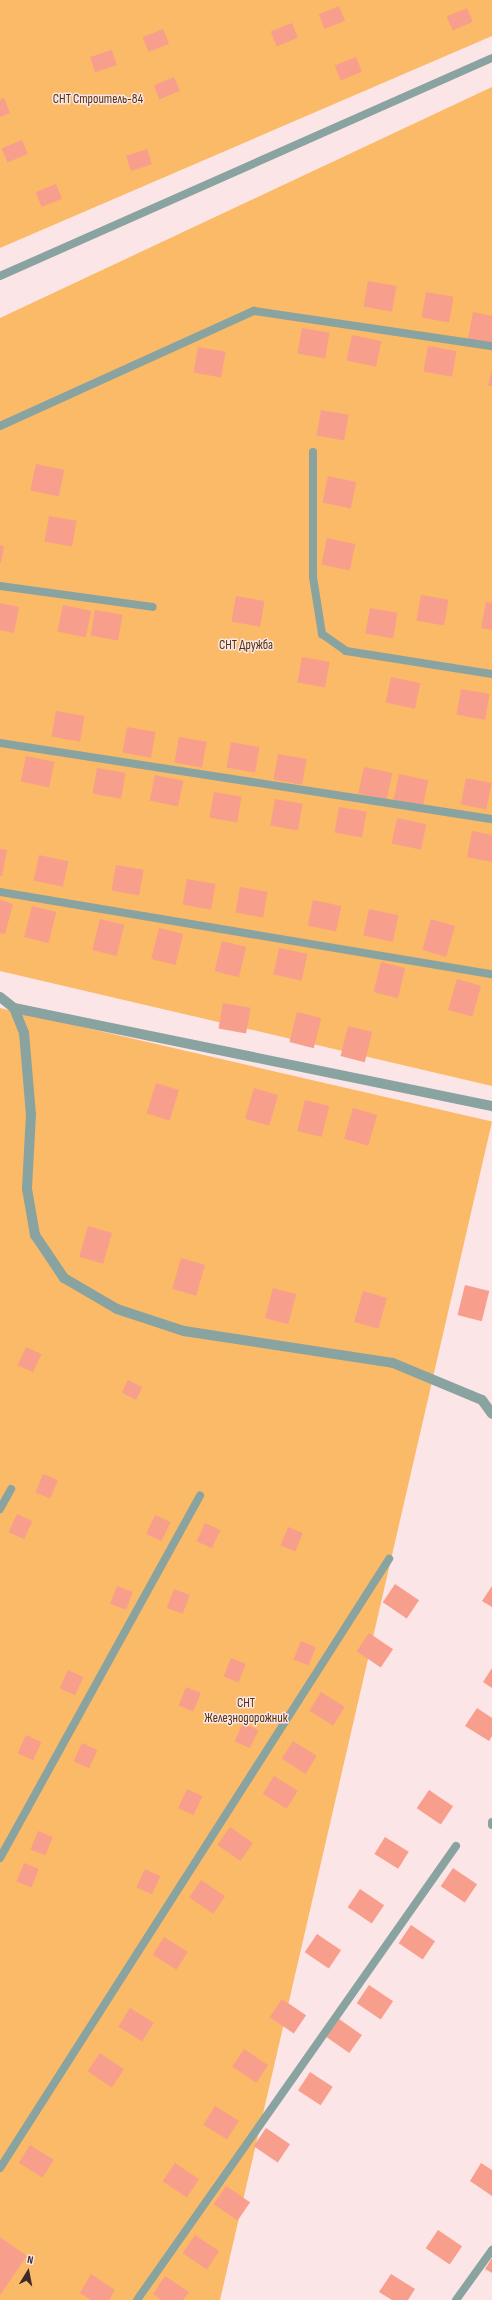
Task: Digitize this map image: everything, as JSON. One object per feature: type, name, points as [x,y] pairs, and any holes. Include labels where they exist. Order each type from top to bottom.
[{"type":"street","points":[[0,997],[14,1008],[492,1106]]},
{"type":"street","points":[[14,1008],[24,1033],[31,1114],[27,1189],[35,1235],[64,1278],[117,1309],[184,1331],[393,1363],[482,1400],[492,1414]]},
{"type":"lane","points":[[0,276],[492,58]]},
{"type":"lane","points":[[0,426],[254,311],[492,346]]},
{"type":"lane","points":[[313,452],[313,578],[322,634],[346,651],[492,674]]},
{"type":"lane","points":[[0,586],[153,607]]},
{"type":"lane","points":[[0,743],[492,819]]},
{"type":"lane","points":[[0,892],[492,974]]},
{"type":"lane","points":[[482,1400],[492,1402]]},
{"type":"lane","points":[[0,1509],[11,1489]]},
{"type":"lane","points":[[0,1858],[200,1495]]},
{"type":"lane","points":[[0,2168],[389,1559]]},
{"type":"lane","points":[[137,2300],[456,1846]]},
{"type":"lane","points":[[456,2300],[492,2250]]},
{"type":"green space","name":"СНТ Строитель-84","points":[[0,0],[492,0],[492,36],[0,248]]},
{"type":"green space","name":"СНТ Дружба","points":[[492,87],[492,1086],[0,971],[0,318]]},
{"type":"green space","name":"СНТ Железнодорожник","points":[[0,1008],[492,1122],[220,2300],[0,2300]]},
{"type":"building","points":[[339,6],[345,21],[325,29],[319,14]]},
{"type":"building","points":[[467,8],[473,22],[453,30],[447,17]]},
{"type":"building","points":[[292,23],[298,38],[277,46],[271,32]]},
{"type":"building","points":[[163,29],[169,44],[149,52],[143,37]]},
{"type":"building","points":[[112,50],[117,65],[95,72],[90,57]]},
{"type":"building","points":[[356,57],[362,72],[341,80],[335,66]]},
{"type":"building","points":[[174,77],[180,91],[160,99],[154,86]]},
{"type":"building","points":[[4,98],[10,113],[0,117],[0,100]]},
{"type":"building","points":[[22,140],[28,154],[8,162],[2,149]]},
{"type":"building","points":[[147,149],[152,164],[131,171],[126,156]]},
{"type":"building","points":[[56,184],[62,199],[42,207],[36,192]]},
{"type":"building","points":[[368,281],[397,286],[392,312],[363,307]]},
{"type":"building","points":[[426,292],[454,297],[449,322],[421,318]]},
{"type":"building","points":[[473,312],[492,316],[492,343],[468,339]]},
{"type":"building","points":[[302,328],[330,333],[325,358],[297,354]]},
{"type":"building","points":[[352,335],[381,341],[376,367],[347,360]]},
{"type":"building","points":[[428,346],[457,351],[452,377],[423,372]]},
{"type":"building","points":[[198,347],[226,352],[221,377],[193,373]]},
{"type":"building","points":[[492,370],[492,386],[488,386]]},
{"type":"building","points":[[321,410],[349,415],[344,440],[316,436]]},
{"type":"building","points":[[36,464],[64,470],[59,496],[30,490]]},
{"type":"building","points":[[328,476],[356,482],[351,508],[322,502]]},
{"type":"building","points":[[49,516],[77,521],[72,546],[44,542]]},
{"type":"building","points":[[327,538],[355,544],[350,570],[321,564]]},
{"type":"building","points":[[0,545],[4,546],[1,563],[0,563]]},
{"type":"building","points":[[421,595],[449,600],[444,625],[416,621]]},
{"type":"building","points":[[236,596],[265,601],[260,627],[231,622]]},
{"type":"building","points":[[486,602],[492,603],[492,630],[481,628]]},
{"type":"building","points":[[0,603],[19,607],[14,633],[0,630]]},
{"type":"building","points":[[63,605],[91,611],[86,637],[57,631]]},
{"type":"building","points":[[370,608],[398,613],[393,638],[365,634]]},
{"type":"building","points":[[95,610],[123,615],[118,640],[90,636]]},
{"type":"building","points":[[302,657],[330,662],[325,687],[297,683]]},
{"type":"building","points":[[391,677],[420,683],[415,709],[386,702]]},
{"type":"building","points":[[461,689],[490,694],[485,720],[456,715]]},
{"type":"building","points":[[56,711],[85,716],[80,742],[51,737]]},
{"type":"building","points":[[127,727],[156,732],[151,758],[122,753]]},
{"type":"building","points":[[179,737],[207,742],[202,767],[174,763]]},
{"type":"building","points":[[231,742],[260,747],[255,773],[226,768]]},
{"type":"building","points":[[278,754],[307,759],[302,785],[273,780]]},
{"type":"building","points":[[26,756],[54,762],[49,787],[21,781]]},
{"type":"building","points":[[364,767],[392,773],[387,799],[358,793]]},
{"type":"building","points":[[97,768],[126,773],[121,799],[92,794]]},
{"type":"building","points":[[399,774],[428,780],[423,806],[394,799]]},
{"type":"building","points":[[155,775],[183,781],[178,806],[150,800]]},
{"type":"building","points":[[466,778],[492,783],[486,809],[461,805]]},
{"type":"building","points":[[214,792],[242,797],[237,822],[209,818]]},
{"type":"building","points":[[275,799],[303,804],[298,830],[270,826]]},
{"type":"building","points":[[339,807],[367,812],[362,837],[334,833]]},
{"type":"building","points":[[397,818],[426,824],[421,850],[392,843]]},
{"type":"building","points":[[472,831],[492,835],[492,862],[467,857]]},
{"type":"building","points":[[0,849],[7,850],[2,876],[0,876]]},
{"type":"building","points":[[39,855],[68,861],[63,887],[34,880]]},
{"type":"building","points":[[116,865],[144,870],[139,895],[111,891]]},
{"type":"building","points":[[187,879],[216,884],[211,910],[182,905]]},
{"type":"building","points":[[240,887],[268,892],[263,917],[235,913]]},
{"type":"building","points":[[0,900],[13,904],[5,934],[0,933]]},
{"type":"building","points":[[313,900],[341,906],[336,931],[308,925]]},
{"type":"building","points":[[32,906],[56,912],[49,943],[24,937]]},
{"type":"building","points":[[369,909],[398,915],[393,942],[363,935]]},
{"type":"building","points":[[100,919],[124,925],[117,956],[92,950]]},
{"type":"building","points":[[431,919],[455,926],[446,957],[422,950]]},
{"type":"building","points":[[159,928],[183,934],[176,965],[151,959]]},
{"type":"building","points":[[222,941],[246,947],[239,977],[215,971]]},
{"type":"building","points":[[279,948],[307,954],[302,980],[273,974]]},
{"type":"building","points":[[381,962],[405,968],[398,998],[374,992]]},
{"type":"building","points":[[457,979],[481,986],[472,1017],[448,1010]]},
{"type":"building","points":[[223,1003],[251,1008],[246,1033],[218,1029]]},
{"type":"building","points":[[297,1012],[321,1018],[314,1048],[290,1042]]},
{"type":"building","points":[[348,1026],[372,1032],[365,1062],[341,1056]]},
{"type":"building","points":[[156,1083],[179,1090],[170,1121],[147,1114]]},
{"type":"building","points":[[254,1088],[278,1095],[269,1126],[245,1119]]},
{"type":"building","points":[[305,1100],[329,1106],[322,1137],[297,1131]]},
{"type":"building","points":[[353,1108],[377,1115],[368,1146],[344,1139]]},
{"type":"building","points":[[88,1226],[112,1233],[103,1264],[79,1257]]},
{"type":"building","points":[[181,1258],[205,1265],[196,1296],[172,1289]]},
{"type":"building","points":[[465,1285],[489,1291],[482,1321],[458,1315]]},
{"type":"building","points":[[273,1288],[296,1294],[288,1324],[265,1318]]},
{"type":"building","points":[[363,1291],[387,1298],[378,1329],[354,1322]]},
{"type":"building","points":[[26,1347],[41,1354],[33,1372],[18,1365]]},
{"type":"building","points":[[128,1380],[142,1387],[136,1400],[122,1392]]},
{"type":"building","points":[[43,1474],[58,1480],[50,1499],[36,1493]]},
{"type":"building","points":[[17,1514],[32,1521],[24,1539],[9,1532]]},
{"type":"building","points":[[155,1515],[170,1522],[162,1541],[146,1534]]},
{"type":"building","points":[[205,1523],[220,1530],[212,1548],[197,1541]]},
{"type":"building","points":[[288,1527],[303,1533],[295,1552],[281,1546]]},
{"type":"building","points":[[395,1584],[419,1600],[407,1618],[383,1602]]},
{"type":"building","points":[[117,1586],[133,1592],[126,1610],[110,1604]]},
{"type":"building","points":[[492,1586],[492,1607],[482,1601]]},
{"type":"building","points":[[174,1589],[190,1595],[183,1614],[167,1608]]},
{"type":"building","points":[[369,1633],[393,1649],[381,1667],[357,1651]]},
{"type":"building","points":[[301,1641],[316,1647],[308,1666],[294,1660]]},
{"type":"building","points":[[231,1658],[246,1664],[238,1683],[224,1677]]},
{"type":"building","points":[[492,1668],[492,1688],[483,1682]]},
{"type":"building","points":[[68,1670],[83,1677],[75,1695],[60,1688]]},
{"type":"building","points":[[186,1687],[201,1693],[193,1712],[179,1706]]},
{"type":"building","points":[[321,1692],[345,1707],[333,1725],[309,1711]]},
{"type":"building","points":[[477,1708],[492,1718],[492,1736],[489,1741],[465,1726]]},
{"type":"building","points":[[243,1723],[258,1730],[250,1748],[235,1741]]},
{"type":"building","points":[[26,1735],[41,1742],[33,1760],[18,1753]]},
{"type":"building","points":[[293,1741],[317,1756],[306,1774],[282,1759]]},
{"type":"building","points":[[82,1743],[97,1750],[89,1768],[74,1761]]},
{"type":"building","points":[[274,1776],[298,1791],[287,1809],[263,1794]]},
{"type":"building","points":[[187,1789],[202,1796],[194,1815],[178,1808]]},
{"type":"building","points":[[429,1790],[453,1806],[441,1824],[417,1808]]},
{"type":"building","points":[[230,1827],[253,1843],[240,1861],[217,1845]]},
{"type":"building","points":[[38,1831],[53,1837],[45,1856],[31,1850]]},
{"type":"building","points":[[385,1837],[409,1852],[398,1869],[374,1854]]},
{"type":"building","points":[[24,1863],[39,1869],[31,1888],[17,1882]]},
{"type":"building","points":[[453,1868],[477,1884],[465,1902],[441,1886]]},
{"type":"building","points":[[145,1869],[160,1876],[152,1894],[137,1887]]},
{"type":"building","points":[[201,1880],[225,1896],[213,1914],[189,1897]]},
{"type":"building","points":[[360,1889],[384,1905],[372,1923],[348,1907]]},
{"type":"building","points":[[411,1925],[435,1941],[423,1959],[399,1943]]},
{"type":"building","points":[[317,1934],[341,1950],[329,1968],[305,1952]]},
{"type":"building","points":[[164,1937],[188,1952],[177,1970],[153,1955]]},
{"type":"building","points":[[369,1985],[393,2001],[381,2019],[357,2003]]},
{"type":"building","points":[[282,1999],[306,2015],[294,2033],[270,2017]]},
{"type":"building","points":[[130,2008],[154,2023],[142,2041],[118,2027]]},
{"type":"building","points":[[339,2019],[362,2035],[349,2053],[326,2037]]},
{"type":"building","points":[[244,2049],[268,2065],[256,2083],[232,2066]]},
{"type":"building","points":[[100,2053],[124,2069],[112,2087],[88,2071]]},
{"type":"building","points":[[310,2072],[333,2087],[321,2105],[298,2090]]},
{"type":"building","points":[[215,2106],[239,2121],[227,2139],[203,2125]]},
{"type":"building","points":[[266,2128],[290,2144],[278,2162],[254,2146]]},
{"type":"building","points":[[30,2145],[54,2160],[43,2178],[19,2163]]},
{"type":"building","points":[[175,2163],[199,2179],[187,2197],[163,2181]]},
{"type":"building","points":[[481,2163],[492,2170],[492,2196],[470,2181]]},
{"type":"building","points":[[226,2186],[250,2202],[238,2220],[214,2204]]},
{"type":"building","points":[[438,2230],[462,2246],[450,2264],[426,2248]]},
{"type":"building","points":[[195,2235],[219,2251],[207,2269],[183,2253]]},
{"type":"building","points":[[0,2237],[27,2256],[0,2295]]},
{"type":"building","points":[[492,2258],[492,2273],[485,2269]]},
{"type":"building","points":[[91,2274],[115,2290],[109,2300],[91,2300],[80,2293]]},
{"type":"building","points":[[391,2274],[415,2289],[408,2300],[392,2300],[379,2292]]},
{"type":"building","points":[[165,2276],[189,2292],[183,2300],[162,2300],[153,2294]]}]
